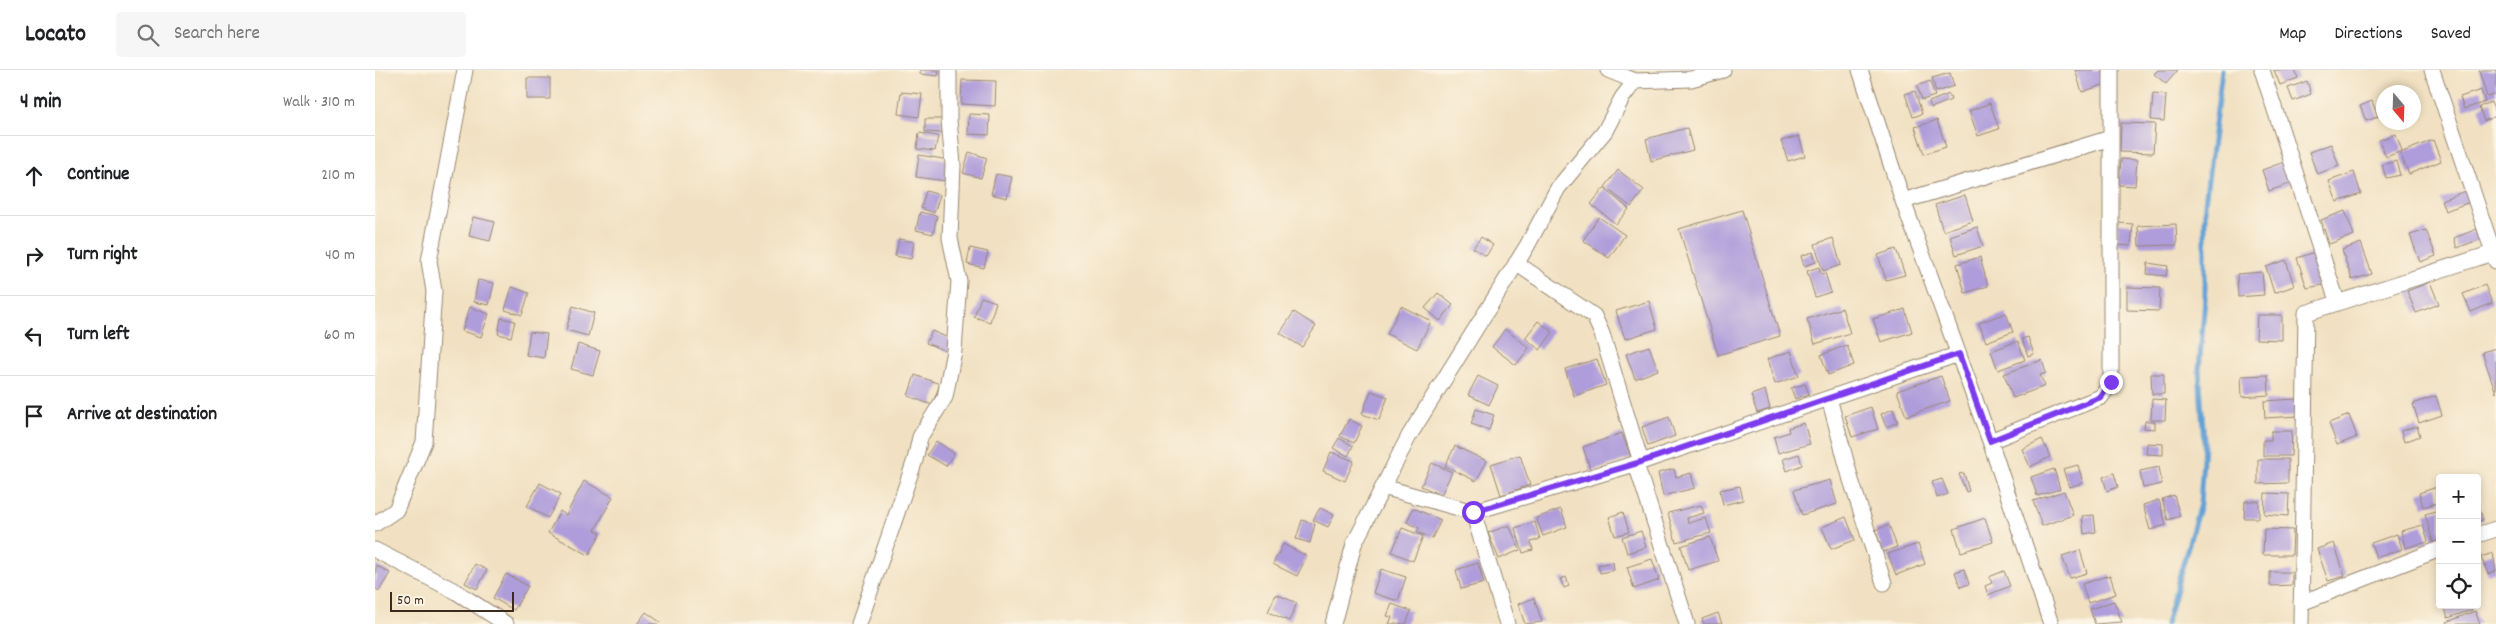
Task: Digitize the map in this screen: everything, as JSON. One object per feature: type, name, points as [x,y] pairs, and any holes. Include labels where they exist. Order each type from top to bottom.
[{"type":"street","points":[[375,524],[396,510],[425,442],[434,291],[429,261],[465,70]]},
{"type":"street","points":[[859,624],[915,460],[920,436],[945,396],[954,352],[959,281],[950,238],[953,164],[949,120],[949,70]]},
{"type":"street","points":[[1608,70],[1635,81],[1691,79],[1723,70]]},
{"type":"street","points":[[1860,70],[1903,201],[1990,441],[2051,624]]},
{"type":"street","points":[[1990,441],[2101,397],[2111,382],[2111,70]]},
{"type":"street","points":[[2262,70],[2337,301]]},
{"type":"street","points":[[2301,624],[2306,313],[2337,301],[2495,256],[2432,70]]},
{"type":"street","points":[[1333,624],[1354,544],[1409,436],[1516,263],[1558,188],[1605,131],[1623,98],[1635,81]]},
{"type":"street","points":[[1903,201],[2111,138]]},
{"type":"street","points":[[1516,263],[1594,316],[1602,334],[1687,624]]},
{"type":"street","points":[[1383,487],[1473,512],[1639,463],[1959,354]]},
{"type":"street","points":[[1829,398],[1851,480],[1884,583]]},
{"type":"street","points":[[1473,512],[1507,624]]},
{"type":"street","points":[[2481,535],[2496,529]]},
{"type":"street","points":[[375,550],[455,591],[507,624]]},
{"type":"street","points":[[2301,603],[2436,551]]},
{"type":"building","points":[[920,70],[939,70],[938,76],[920,74]]},
{"type":"building","points":[[2075,70],[2102,70],[2106,84],[2082,92]]},
{"type":"building","points":[[2158,70],[2178,70],[2166,84],[2154,74]]},
{"type":"building","points":[[2274,70],[2295,70],[2298,78],[2280,85]]},
{"type":"building","points":[[2496,70],[2496,94],[2487,97],[2479,71]]},
{"type":"building","points":[[1950,73],[1954,86],[1936,92],[1932,78]]},
{"type":"building","points":[[527,78],[550,78],[550,99],[527,99]]},
{"type":"building","points":[[962,80],[996,81],[995,106],[961,104]]},
{"type":"building","points":[[1930,81],[1935,96],[1922,100],[1917,86]]},
{"type":"building","points":[[2307,81],[2311,94],[2293,101],[2288,88]]},
{"type":"building","points":[[2481,90],[2485,102],[2464,109],[2460,97]]},
{"type":"building","points":[[1915,91],[1922,114],[1913,117],[1905,94]]},
{"type":"building","points":[[901,92],[922,94],[919,117],[898,114]]},
{"type":"building","points":[[1949,94],[1951,100],[1931,108],[1929,102]]},
{"type":"building","points":[[2153,94],[2166,95],[2164,121],[2151,120]]},
{"type":"building","points":[[2372,101],[2376,118],[2366,121],[2360,106]]},
{"type":"building","points":[[2491,102],[2496,116],[2484,121],[2479,107]]},
{"type":"building","points":[[1990,103],[1999,129],[1978,136],[1969,111]]},
{"type":"building","points":[[969,114],[990,115],[989,135],[968,134]]},
{"type":"building","points":[[925,119],[942,119],[942,133],[925,132]]},
{"type":"building","points":[[1937,120],[1946,147],[1924,154],[1915,127]]},
{"type":"building","points":[[2121,123],[2155,124],[2153,153],[2120,152]]},
{"type":"building","points":[[1687,128],[1693,150],[1651,161],[1646,139]]},
{"type":"building","points":[[919,133],[938,136],[935,151],[917,149]]},
{"type":"building","points":[[2396,134],[2402,151],[2386,157],[2379,140]]},
{"type":"building","points":[[1799,136],[1805,156],[1788,161],[1781,141]]},
{"type":"building","points":[[2433,140],[2441,161],[2409,174],[2400,153]]},
{"type":"building","points":[[2331,144],[2339,166],[2317,174],[2309,152]]},
{"type":"building","points":[[969,152],[987,158],[981,178],[963,173]]},
{"type":"building","points":[[919,155],[949,160],[946,181],[916,177]]},
{"type":"building","points":[[2121,159],[2137,160],[2135,186],[2119,185]]},
{"type":"building","points":[[2396,161],[2400,175],[2386,178],[2382,165]]},
{"type":"building","points":[[2284,162],[2292,183],[2269,191],[2262,170]]},
{"type":"building","points":[[1618,170],[1644,190],[1631,207],[1605,187]]},
{"type":"building","points":[[2354,172],[2361,194],[2337,202],[2329,181]]},
{"type":"building","points":[[996,174],[1012,177],[1007,198],[991,194]]},
{"type":"building","points":[[1604,188],[1629,209],[1616,224],[1591,204]]},
{"type":"building","points":[[926,191],[940,195],[934,213],[921,208]]},
{"type":"building","points":[[2465,191],[2470,202],[2445,211],[2441,200]]},
{"type":"building","points":[[1965,195],[1973,221],[1943,231],[1935,205]]},
{"type":"building","points":[[1742,210],[1780,336],[1718,355],[1679,229]]},
{"type":"building","points":[[2345,211],[2354,235],[2329,244],[2321,220]]},
{"type":"building","points":[[920,212],[937,216],[933,234],[916,230]]},
{"type":"building","points":[[473,217],[495,222],[490,241],[469,236]]},
{"type":"building","points":[[1599,217],[1625,235],[1609,258],[1583,240]]},
{"type":"building","points":[[2118,223],[2133,224],[2131,246],[2117,245]]},
{"type":"building","points":[[2176,224],[2177,245],[2139,246],[2138,226]]},
{"type":"building","points":[[1977,227],[1983,246],[1956,255],[1950,236]]},
{"type":"building","points":[[2477,229],[2481,239],[2457,248],[2454,238]]},
{"type":"building","points":[[2426,230],[2436,256],[2420,262],[2410,235]]},
{"type":"building","points":[[1481,237],[1493,245],[1486,256],[1473,248]]},
{"type":"building","points":[[1833,238],[1841,265],[1823,271],[1815,244]]},
{"type":"building","points":[[899,239],[914,242],[911,259],[895,256]]},
{"type":"building","points":[[2361,243],[2372,274],[2352,280],[2342,250]]},
{"type":"building","points":[[970,248],[988,252],[984,268],[967,264]]},
{"type":"building","points":[[1896,249],[1905,275],[1886,280],[1878,255]]},
{"type":"building","points":[[2318,251],[2329,284],[2307,288],[2297,258]]},
{"type":"building","points":[[1813,252],[1816,262],[1804,266],[1801,256]]},
{"type":"building","points":[[1980,257],[1988,286],[1965,293],[1957,264]]},
{"type":"building","points":[[2286,260],[2294,286],[2274,293],[2266,267]]},
{"type":"building","points":[[2148,263],[2168,266],[2166,276],[2147,274]]},
{"type":"building","points":[[1819,267],[1821,274],[1825,273],[1831,292],[1815,297],[1807,271]]},
{"type":"building","points":[[2262,272],[2264,295],[2238,297],[2237,274]]},
{"type":"building","points":[[478,280],[494,283],[489,305],[474,302]]},
{"type":"building","points":[[2430,282],[2439,304],[2416,313],[2407,291]]},
{"type":"building","points":[[2485,285],[2492,303],[2471,312],[2463,294]]},
{"type":"building","points":[[512,287],[529,293],[522,315],[505,310]]},
{"type":"building","points":[[2127,287],[2160,288],[2159,311],[2127,310]]},
{"type":"building","points":[[1438,293],[1453,305],[1440,321],[1425,308]]},
{"type":"building","points":[[981,297],[996,302],[990,322],[974,317]]},
{"type":"building","points":[[1649,301],[1657,329],[1625,339],[1616,311]]},
{"type":"building","points":[[573,306],[594,313],[588,336],[566,330]]},
{"type":"building","points":[[1401,306],[1431,321],[1417,349],[1387,334]]},
{"type":"building","points":[[470,307],[489,314],[481,337],[462,331]]},
{"type":"building","points":[[1842,308],[1850,333],[1815,344],[1807,319]]},
{"type":"building","points":[[1905,309],[1912,332],[1881,342],[1873,319]]},
{"type":"building","points":[[1294,312],[1316,326],[1302,347],[1280,333]]},
{"type":"building","points":[[2006,313],[2013,332],[1986,342],[1979,323]]},
{"type":"building","points":[[2257,315],[2282,315],[2282,340],[2256,339]]},
{"type":"building","points":[[501,318],[515,321],[511,337],[498,334]]},
{"type":"building","points":[[1538,321],[1553,332],[1540,350],[1525,338]]},
{"type":"building","points":[[1505,329],[1529,348],[1516,365],[1492,347]]},
{"type":"building","points":[[932,331],[953,340],[948,352],[926,343]]},
{"type":"building","points":[[530,332],[547,334],[544,358],[526,355]]},
{"type":"building","points":[[2028,337],[2034,354],[2028,356],[2022,339]]},
{"type":"building","points":[[2018,341],[2025,360],[1998,370],[1991,351]]},
{"type":"building","points":[[578,344],[600,351],[593,375],[571,369]]},
{"type":"building","points":[[1847,345],[1854,365],[1828,375],[1821,355]]},
{"type":"building","points":[[1649,346],[1658,370],[1635,379],[1626,354]]},
{"type":"building","points":[[2496,348],[2496,393],[2482,352]]},
{"type":"building","points":[[1791,351],[1799,376],[1775,384],[1767,359]]},
{"type":"building","points":[[1597,359],[1606,385],[1574,396],[1565,369]]},
{"type":"building","points":[[2042,360],[2046,373],[2040,375],[2045,386],[2013,398],[2004,374]]},
{"type":"building","points":[[2151,374],[2164,374],[2164,394],[2152,394]]},
{"type":"building","points":[[915,375],[940,384],[932,405],[908,396]]},
{"type":"building","points":[[2268,375],[2269,395],[2242,397],[2241,376]]},
{"type":"building","points":[[1478,376],[1498,386],[1489,405],[1468,395]]},
{"type":"building","points":[[1941,376],[1950,401],[1906,416],[1897,391]]},
{"type":"building","points":[[1805,384],[1809,394],[1795,399],[1791,388]]},
{"type":"building","points":[[1765,390],[1770,409],[1757,413],[1751,395]]},
{"type":"building","points":[[1371,391],[1388,397],[1379,420],[1362,414]]},
{"type":"building","points":[[2436,396],[2442,415],[2419,423],[2413,404]]},
{"type":"building","points":[[2152,399],[2166,400],[2165,420],[2151,420]]},
{"type":"building","points":[[2297,399],[2298,416],[2265,418],[2264,401]]},
{"type":"building","points":[[1871,407],[1878,429],[1852,437],[1845,416]]},
{"type":"building","points":[[1476,409],[1494,415],[1489,430],[1471,424]]},
{"type":"building","points":[[1893,409],[1898,422],[1886,427],[1881,414]]},
{"type":"building","points":[[2349,415],[2357,437],[2337,445],[2329,423]]},
{"type":"building","points":[[1669,417],[1675,436],[1648,446],[1642,427]]},
{"type":"building","points":[[1349,419],[1362,426],[1354,443],[1340,436]]},
{"type":"building","points":[[2145,421],[2155,422],[2155,429],[2144,428]]},
{"type":"building","points":[[1804,423],[1810,444],[1778,453],[1774,437],[1789,432],[1788,428]]},
{"type":"building","points":[[2417,426],[2420,436],[2404,442],[2401,431]]},
{"type":"building","points":[[2271,431],[2292,431],[2291,456],[2263,456],[2263,440],[2271,440]]},
{"type":"building","points":[[1622,433],[1631,458],[1591,472],[1583,447]]},
{"type":"building","points":[[1339,438],[1353,446],[1348,456],[1333,448]]},
{"type":"building","points":[[2042,439],[2050,457],[2030,467],[2022,449]]},
{"type":"building","points":[[936,441],[954,453],[946,466],[927,455]]},
{"type":"building","points":[[2147,443],[2163,444],[2163,455],[2146,454]]},
{"type":"building","points":[[1455,446],[1487,461],[1476,481],[1445,466]]},
{"type":"building","points":[[1331,452],[1354,461],[1345,481],[1323,471]]},
{"type":"building","points":[[1799,454],[1802,465],[1787,471],[1783,459]]},
{"type":"building","points":[[1520,455],[1530,485],[1501,495],[1491,464]]},
{"type":"building","points":[[2258,459],[2288,459],[2288,483],[2258,484]]},
{"type":"building","points":[[1432,463],[1452,472],[1441,495],[1421,486]]},
{"type":"building","points":[[2078,465],[2083,483],[2069,487],[2063,469]]},
{"type":"building","points":[[2159,467],[2162,484],[2143,488],[2140,471]]},
{"type":"building","points":[[1674,469],[1676,477],[1691,473],[1695,488],[1663,496],[1658,473]]},
{"type":"building","points":[[2054,469],[2060,489],[2037,496],[2031,477]]},
{"type":"building","points":[[1964,473],[1969,491],[1966,492],[1959,474]]},
{"type":"building","points":[[2114,473],[2118,487],[2107,491],[2103,477]]},
{"type":"building","points":[[1942,479],[1948,494],[1937,498],[1932,482]]},
{"type":"building","points":[[1830,480],[1837,504],[1802,515],[1794,490]]},
{"type":"building","points":[[584,481],[613,497],[595,530],[601,533],[589,555],[548,533],[560,511],[566,515]]},
{"type":"building","points":[[540,483],[561,494],[548,518],[527,506]]},
{"type":"building","points":[[1740,486],[1743,500],[1723,505],[1720,490]]},
{"type":"building","points":[[2436,487],[2436,503],[2423,507],[2419,493]]},
{"type":"building","points":[[2064,491],[2073,515],[2042,526],[2033,501]]},
{"type":"building","points":[[2265,493],[2289,494],[2288,516],[2264,514]]},
{"type":"building","points":[[2174,495],[2180,516],[2168,520],[2162,499]]},
{"type":"building","points":[[2159,500],[2166,525],[2150,530],[2143,505]]},
{"type":"building","points":[[2245,501],[2259,501],[2259,518],[2244,518]]},
{"type":"building","points":[[1701,505],[1704,513],[1687,518],[1688,523],[1706,518],[1711,533],[1676,542],[1668,513]]},
{"type":"building","points":[[1320,508],[1334,515],[1328,527],[1313,520]]},
{"type":"building","points":[[1413,508],[1441,520],[1432,538],[1417,532],[1419,528],[1407,522]]},
{"type":"building","points":[[1561,509],[1567,527],[1543,536],[1536,518]]},
{"type":"building","points":[[2436,511],[2436,542],[2433,542],[2425,514]]},
{"type":"building","points":[[1623,512],[1629,532],[1615,536],[1609,517]]},
{"type":"building","points":[[2094,515],[2096,532],[2084,534],[2082,516]]},
{"type":"building","points":[[1846,517],[1855,540],[1831,549],[1822,527]]},
{"type":"building","points":[[1985,518],[1993,542],[1961,552],[1954,529]]},
{"type":"building","points":[[1302,520],[1315,524],[1310,543],[1296,539]]},
{"type":"building","points":[[1535,522],[1540,539],[1531,542],[1533,550],[1523,553],[1515,528]]},
{"type":"building","points":[[1509,525],[1520,550],[1499,559],[1488,533]]},
{"type":"building","points":[[1889,525],[1897,547],[1883,552],[1875,530]]},
{"type":"building","points":[[2423,525],[2428,542],[2405,548],[2401,531]]},
{"type":"building","points":[[1402,528],[1423,536],[1413,561],[1392,552]]},
{"type":"building","points":[[2264,529],[2293,530],[2292,555],[2263,555]]},
{"type":"building","points":[[1641,531],[1646,547],[1627,553],[1622,537]]},
{"type":"building","points":[[2397,534],[2402,549],[2376,558],[2371,543]]},
{"type":"building","points":[[1710,537],[1718,561],[1688,570],[1681,546]]},
{"type":"building","points":[[2334,543],[2345,576],[2328,581],[2317,549]]},
{"type":"building","points":[[1283,544],[1307,556],[1297,576],[1273,564]]},
{"type":"building","points":[[1918,544],[1925,564],[1896,575],[1888,554]]},
{"type":"building","points":[[2080,550],[2087,573],[2070,578],[2062,556]]},
{"type":"building","points":[[2493,553],[2496,571],[2488,574],[2481,557]]},
{"type":"building","points":[[1652,559],[1659,580],[1634,589],[1627,567]]},
{"type":"building","points":[[1613,562],[1614,570],[1600,573],[1598,565]]},
{"type":"building","points":[[1478,563],[1484,583],[1461,589],[1456,570]]},
{"type":"building","points":[[475,564],[487,570],[477,589],[465,583]]},
{"type":"building","points":[[376,565],[390,573],[379,591],[375,588]]},
{"type":"building","points":[[1381,569],[1406,577],[1398,601],[1373,593]]},
{"type":"building","points":[[1964,569],[1969,584],[1960,587],[1955,572]]},
{"type":"building","points":[[2004,571],[2010,586],[1988,595],[1985,586],[1992,583],[1989,577]]},
{"type":"building","points":[[2270,572],[2292,572],[2292,585],[2270,586]]},
{"type":"building","points":[[506,574],[528,586],[514,610],[493,598]]},
{"type":"building","points":[[2110,575],[2116,594],[2088,603],[2082,584]]},
{"type":"building","points":[[1566,577],[1569,586],[1564,588],[1560,579]]},
{"type":"building","points":[[1276,594],[1297,603],[1289,621],[1268,612]]},
{"type":"building","points":[[1534,598],[1542,622],[1525,624],[1518,604]]},
{"type":"building","points":[[2114,601],[2122,622],[2095,624],[2090,609]]},
{"type":"building","points":[[1392,604],[1411,611],[1406,624],[1389,624],[1392,617],[1387,616]]},
{"type":"building","points":[[2445,609],[2472,610],[2448,618]]},
{"type":"building","points":[[2475,611],[2480,624],[2448,624],[2447,622]]},
{"type":"building","points":[[646,612],[660,622],[658,624],[637,624]]},
{"type":"building","points":[[1718,613],[1722,624],[1704,624],[1702,619]]},
{"type":"waterway","points":[[2166,624],[2200,504],[2204,443],[2199,369],[2205,299],[2205,203],[2222,70]]},
{"type":"route","points":[[1473,512],[1641,462],[1959,354],[1990,441],[2101,397],[2111,382]]}]
